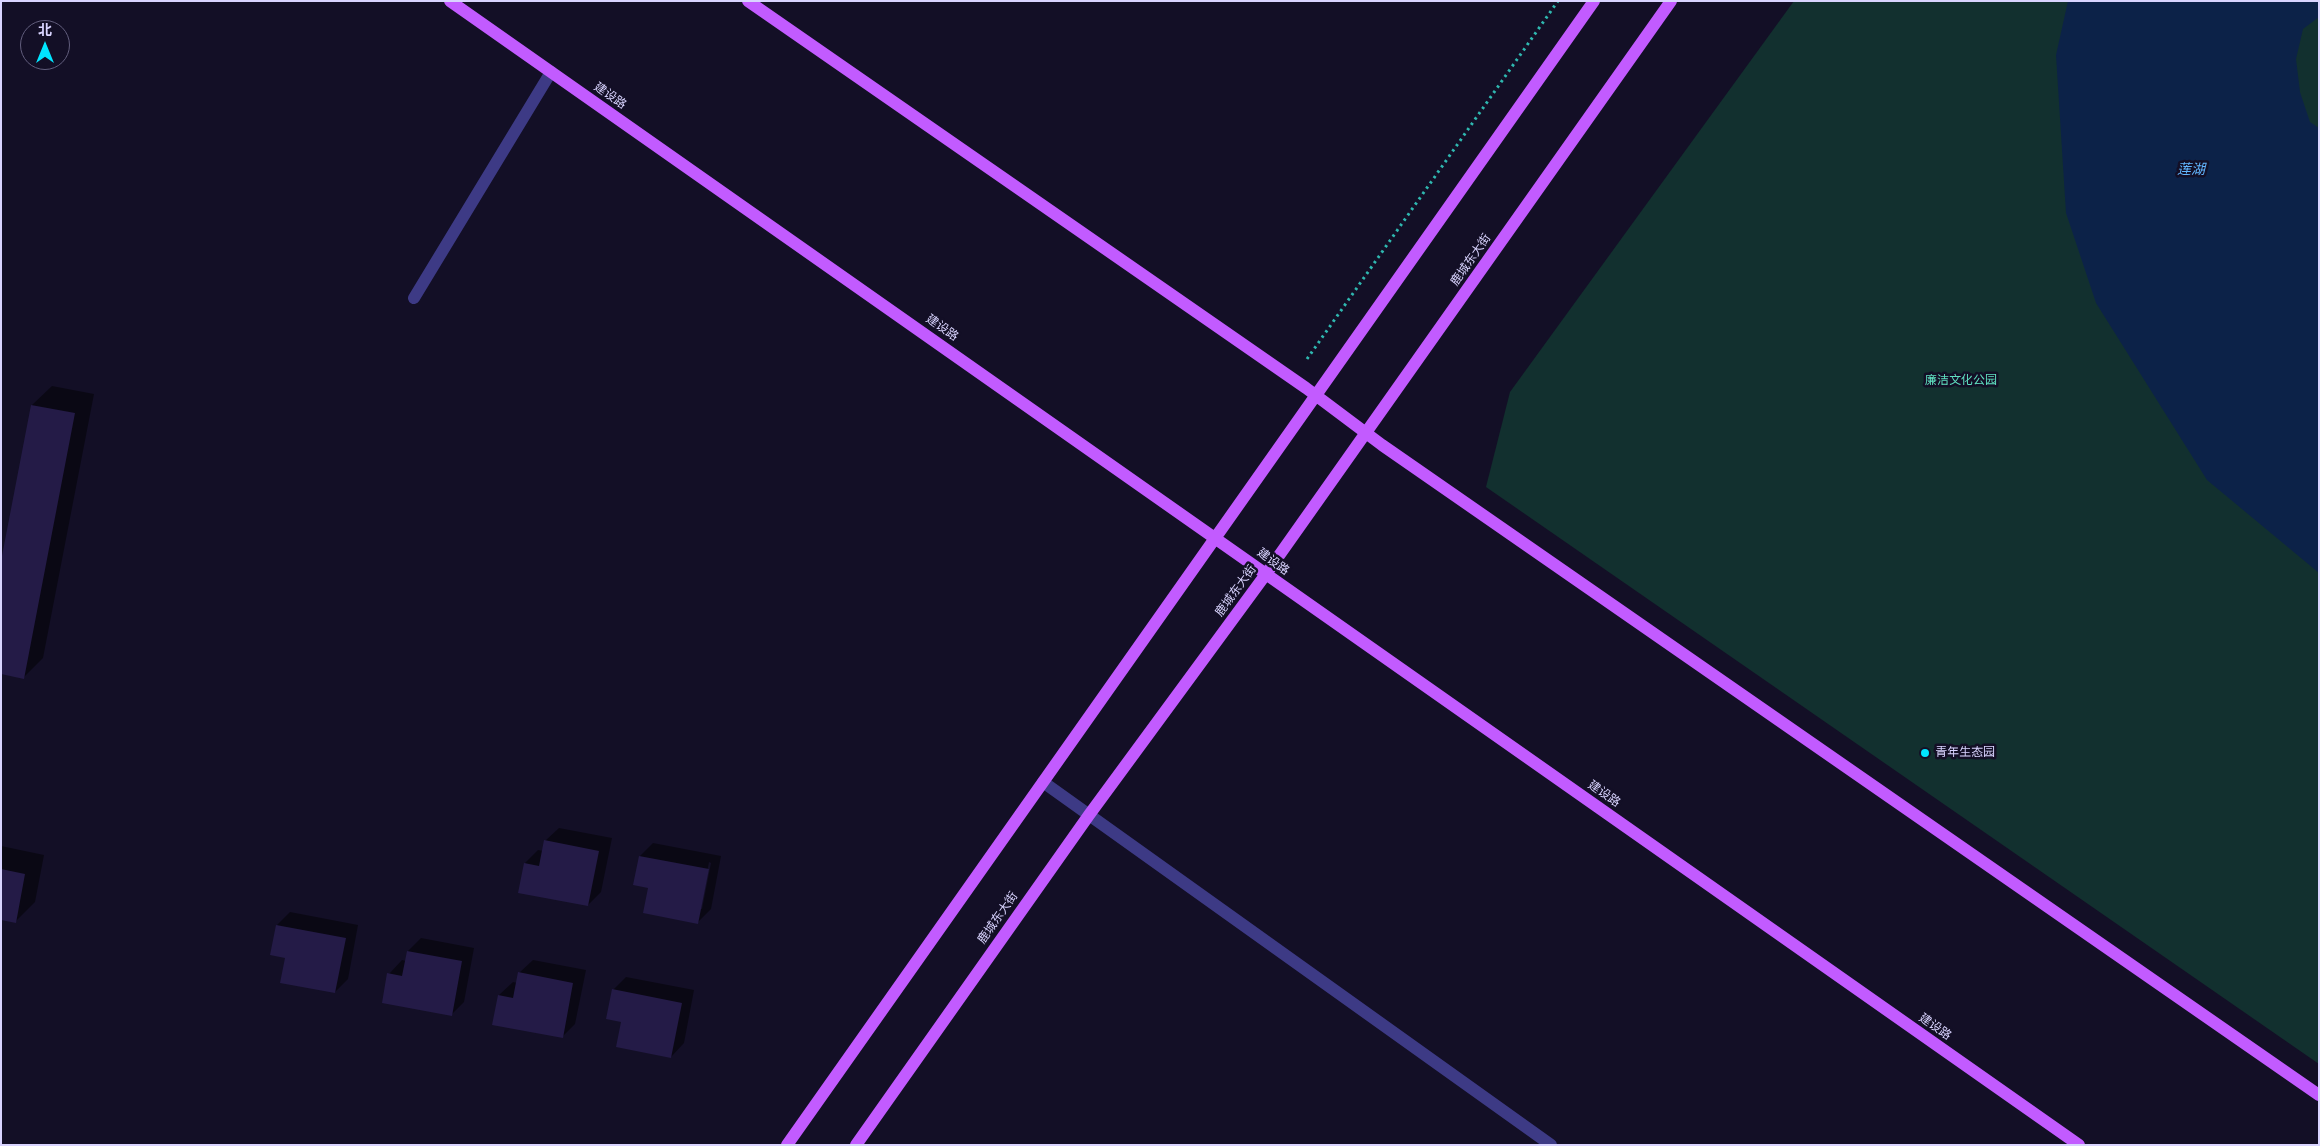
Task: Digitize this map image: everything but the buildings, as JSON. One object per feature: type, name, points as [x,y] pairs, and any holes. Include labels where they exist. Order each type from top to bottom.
[{"type":"main road","name":"建设路","points":[[450,1],[1216,537],[2079,1145]]},
{"type":"main road","points":[[748,1],[2319,1095]]},
{"type":"main road","points":[[787,1145],[1594,1]]},
{"type":"main road","name":"鹿城东大街","points":[[856,1145],[1088,815],[1266,574],[1671,1]]},
{"type":"street","points":[[414,298],[551,72]]},
{"type":"street","points":[[1042,782],[1551,1145]]},
{"type":"path","points":[[1292,380],[1558,1]]},
{"type":"green space","name":"廉洁文化公园","points":[[1794,1],[2319,1],[2319,1064],[1486,487],[1510,392]]},
{"type":"water","name":"莲湖","points":[[2068,1],[2319,1],[2319,17],[2303,29],[2296,59],[2300,92],[2310,122],[2319,128],[2319,573],[2207,480],[2096,303],[2066,213],[2056,55]]},
{"type":"place","name":"青年生态园","points":[[1925,753]]}]
